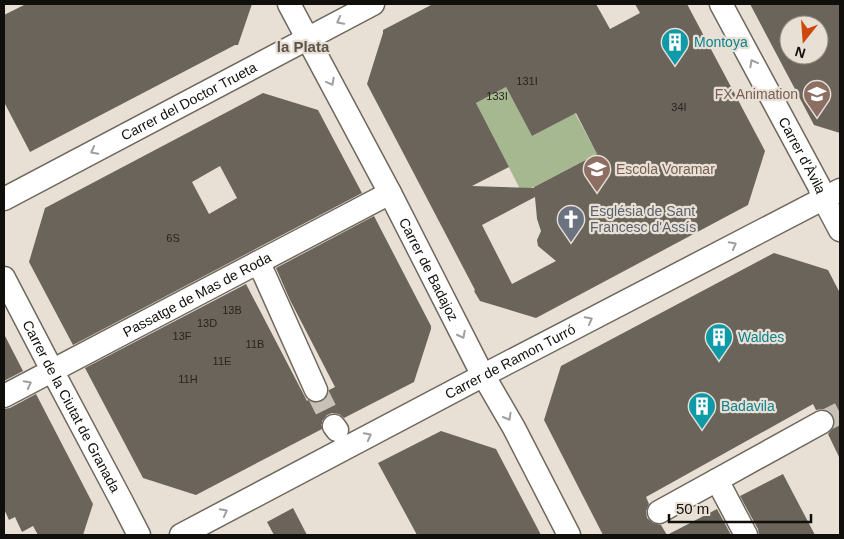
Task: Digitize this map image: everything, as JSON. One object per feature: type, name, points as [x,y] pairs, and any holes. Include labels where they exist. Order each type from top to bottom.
[{"type":"street","name":"Carrer de Badajoz","points":[[289,4],[390,193],[478,366],[514,428],[570,535]]},
{"type":"street","name":"Carrer del Doctor Trueta","points":[[4,199],[373,4]]},
{"type":"street","name":"Carrer d'Àvila","points":[[721,4],[819,186],[832,194],[840,230]]},
{"type":"street","name":"Passatge de Mas de Roda","points":[[4,396],[390,193]]},
{"type":"street","name":"Carrer de Ramon Turró","points":[[181,535],[832,194]]},
{"type":"street","points":[[257,263],[264,274],[316,390]]},
{"type":"street","name":"Carrer de la Ciutat de Granada","points":[[4,278],[139,535]]},
{"type":"street","points":[[659,512],[822,422]]},
{"type":"street","points":[[717,480],[746,535]]},
{"type":"green space","points":[[506,87],[532,136],[575,113],[597,154],[522,193],[476,103]]},
{"type":"building","points":[[26,4],[252,4],[238,45],[30,152],[4,102],[4,15]]},
{"type":"building","points":[[433,4],[596,4],[610,29],[640,13],[635,4],[687,4],[765,151],[748,205],[536,318],[480,301],[367,84],[383,30]],"holes":[[[506,87],[532,136],[576,113],[597,154],[534,188],[472,186],[509,167],[476,103]],[[535,197],[537,219],[541,231],[537,240],[538,246],[556,261],[512,284],[482,225]]]},
{"type":"building","points":[[750,4],[840,4],[840,133],[814,125],[782,65],[829,65],[829,15],[779,15],[779,59]]},
{"type":"building","points":[[263,93],[318,110],[362,193],[73,345],[29,262],[45,208]],"holes":[[[220,166],[237,198],[209,214],[192,182]]]},
{"type":"building","points":[[374,216],[431,326],[414,382],[344,418],[339,414],[332,413],[327,415],[322,421],[322,429],[196,495],[143,478],[85,368],[246,284],[307,401],[322,402],[327,397],[329,390],[335,387],[290,300],[276,268]]},
{"type":"building","points":[[774,253],[828,270],[840,293],[840,459],[828,434],[835,423],[834,416],[823,409],[816,410],[813,404],[646,497],[649,504],[646,511],[647,518],[653,523],[661,525],[667,535],[603,535],[544,420],[561,366]]},
{"type":"building","points":[[4,334],[23,371],[4,381]]},
{"type":"building","points":[[36,394],[93,504],[83,535],[38,535],[33,526],[22,532],[15,517],[9,520],[4,509],[4,409],[10,408]]},
{"type":"building","points":[[441,431],[496,449],[541,535],[417,535],[378,463]]},
{"type":"building","points":[[783,474],[815,535],[759,535],[758,529],[740,496]]},
{"type":"building","points":[[293,508],[307,535],[274,535],[267,522]]},
{"type":"building","points":[[717,509],[731,535],[667,535]]},
{"type":"tunnel","points":[[316,390],[334,426]]},
{"type":"tunnel","points":[[822,422],[840,413]]},
{"type":"place","name":"Montoya","points":[[675,66]]},
{"type":"place","name":"FX Animation","points":[[817,118]]},
{"type":"place","name":"Escola Voramar","points":[[597,193]]},
{"type":"place","name":"Església de Sant Francesc d'Assís","points":[[571,243]]},
{"type":"place","name":"Waldes","points":[[719,361]]},
{"type":"place","name":"Badavila","points":[[702,430]]},
{"type":"district","name":"la Plata","points":[[303,46]]}]
